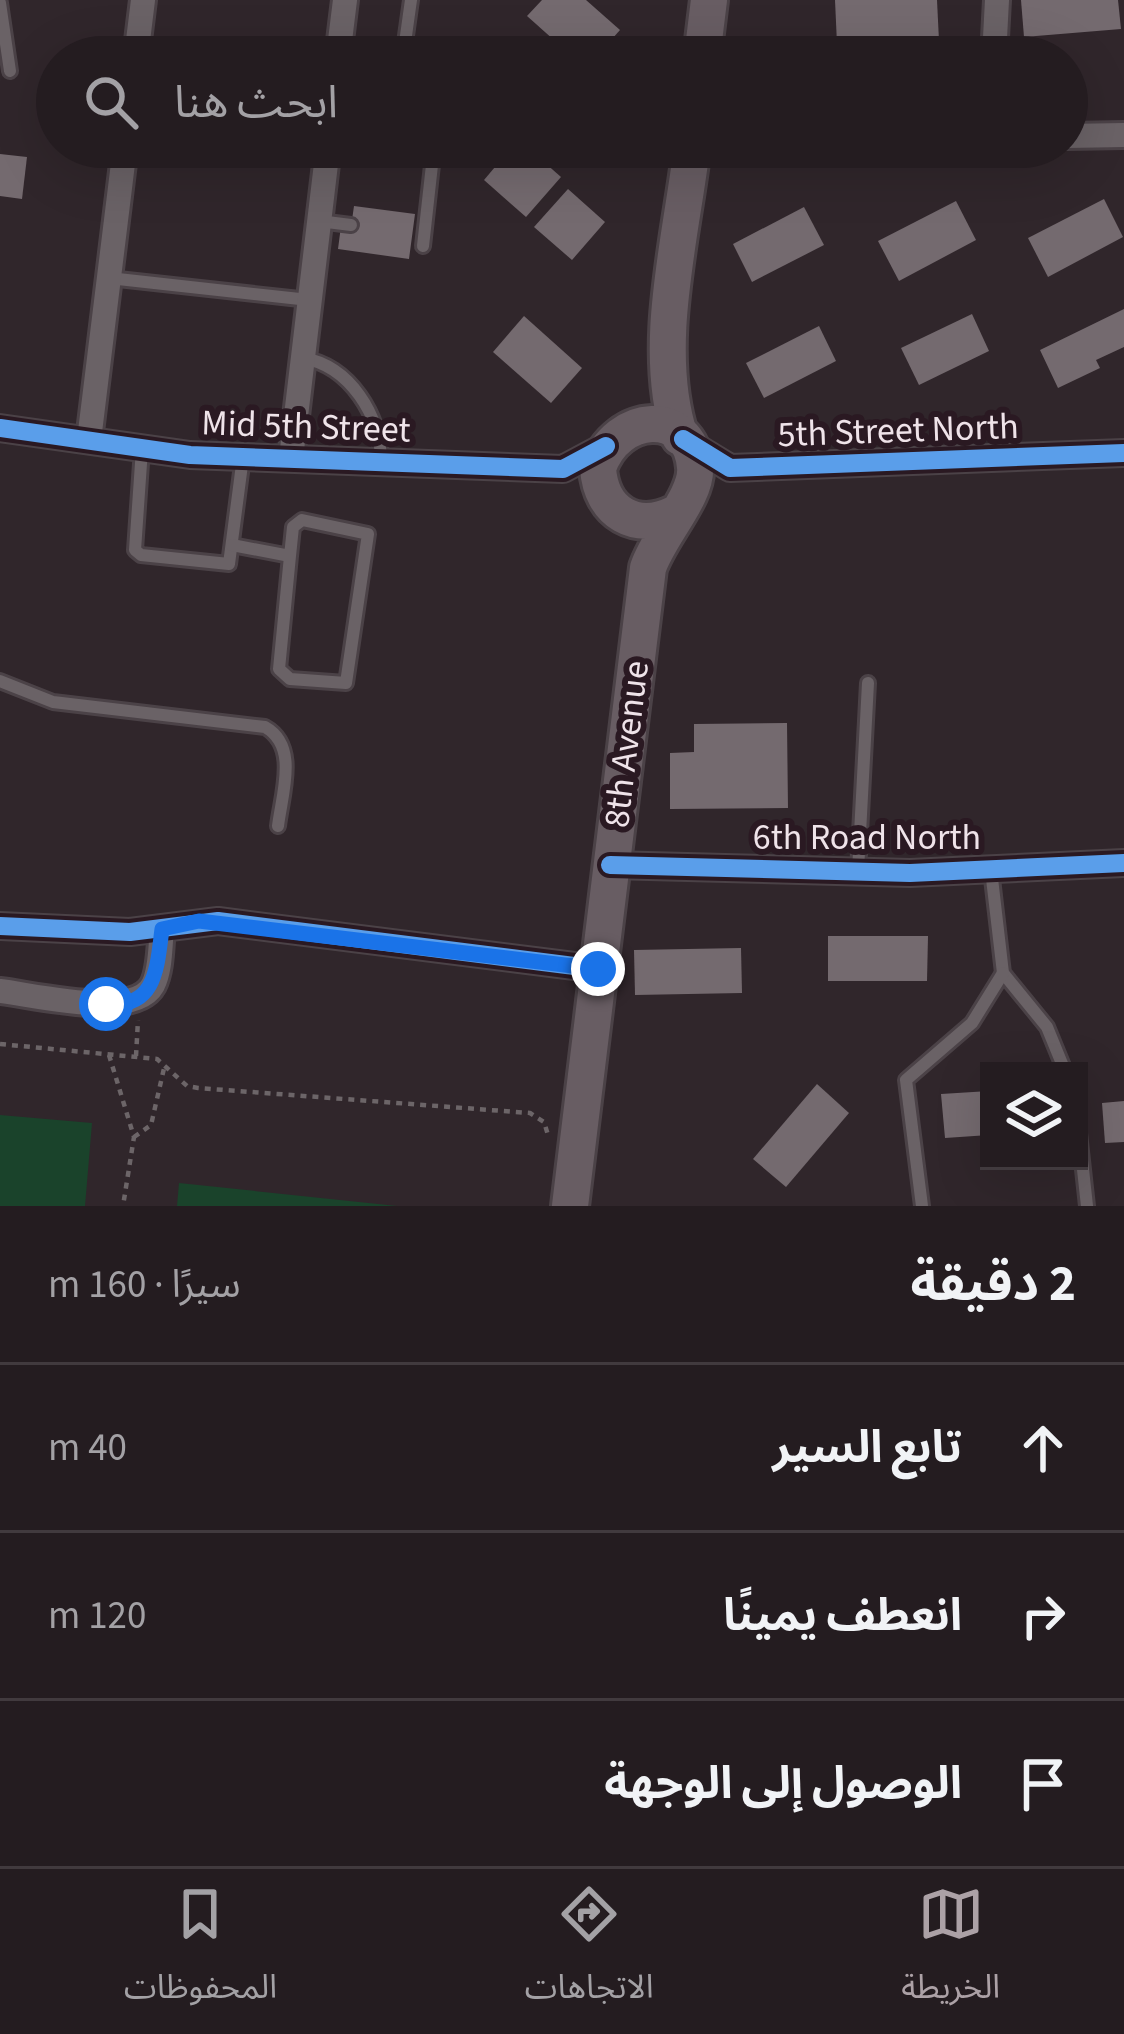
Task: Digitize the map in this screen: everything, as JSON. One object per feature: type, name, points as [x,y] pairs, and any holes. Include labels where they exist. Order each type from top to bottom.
[{"type":"main road","points":[[705,36],[709,0]]},
{"type":"main road","points":[[668,354],[598,468],[617,510],[661,521],[680,509],[696,469],[668,400],[668,354],[690,168]]},
{"type":"main road","points":[[612,440],[654,424],[681,438]]},
{"type":"main road","name":"8th Avenue","points":[[570,1206],[648,568],[658,536],[680,509]]},
{"type":"main road","name":"8th Avenue","points":[[617,510],[648,568]]},
{"type":"street","points":[[139,36],[143,0]]},
{"type":"street","points":[[341,36],[345,0]]},
{"type":"street","points":[[995,36],[997,0]]},
{"type":"street","points":[[1088,136],[1124,135]]},
{"type":"street","points":[[89,440],[122,168]]},
{"type":"street","points":[[291,458],[325,168]]},
{"type":"street","name":"Mid 5th Street","points":[[0,428],[243,457],[562,469]]},
{"type":"street","name":"5th Street North","points":[[681,438],[730,467],[1124,453]]},
{"type":"street","points":[[612,440],[562,469],[617,510]]},
{"type":"street","name":"5th Street North","points":[[680,509],[730,467]]},
{"type":"street","name":"6th Road North","points":[[610,865],[858,871],[1124,863]]},
{"type":"street","points":[[0,926],[162,929],[199,921],[237,922],[598,969]]},
{"type":"street","points":[[0,991],[117,1005],[138,1000],[154,983],[162,929]]},
{"type":"lane","points":[[407,36],[411,0]]},
{"type":"lane","points":[[0,3],[10,71]]},
{"type":"lane","points":[[420,238],[431,168]]},
{"type":"lane","points":[[319,221],[351,225]]},
{"type":"lane","points":[[109,278],[310,300]]},
{"type":"lane","points":[[303,358],[332,366],[373,414],[380,431],[381,461]]},
{"type":"lane","points":[[142,447],[135,550],[141,555],[229,564],[243,457]]},
{"type":"lane","points":[[302,520],[368,534],[346,683],[290,680],[280,669],[290,556],[293,526],[302,520]]},
{"type":"lane","points":[[232,545],[290,556]]},
{"type":"lane","points":[[0,681],[53,701],[265,727],[280,739],[286,757],[278,826]]},
{"type":"lane","points":[[858,871],[868,683]]},
{"type":"lane","points":[[991,870],[1003,973],[1047,1028],[1061,1062]]},
{"type":"lane","points":[[922,1206],[906,1080],[972,1023],[1003,973]]},
{"type":"lane","points":[[1083,1170],[1087,1206]]},
{"type":"path","points":[[136,1056],[138,1000]]},
{"type":"path","points":[[0,1043],[136,1056],[165,1064],[187,1086],[198,1088],[530,1113],[544,1122],[548,1148]]},
{"type":"path","points":[[109,1053],[134,1137],[124,1206]]},
{"type":"path","points":[[134,1137],[152,1124],[165,1064]]},
{"type":"green space","points":[[0,1115],[92,1123],[85,1206],[0,1206]]},
{"type":"green space","points":[[179,1183],[397,1206],[177,1206]]},
{"type":"building","points":[[542,0],[586,0],[620,30],[615,36],[549,36],[527,16]]},
{"type":"building","points":[[835,0],[937,0],[939,36],[837,36]]},
{"type":"building","points":[[1021,0],[1118,0],[1121,29],[1024,36]]},
{"type":"building","points":[[0,154],[27,157],[22,199],[0,196]]},
{"type":"building","points":[[494,168],[551,168],[561,177],[526,217],[484,180]]},
{"type":"building","points":[[568,189],[605,222],[572,260],[534,227]]},
{"type":"building","points":[[1104,199],[1123,237],[1048,277],[1028,238]]},
{"type":"building","points":[[956,201],[976,240],[899,281],[878,241]]},
{"type":"building","points":[[354,206],[415,214],[409,259],[338,249],[341,226],[351,227]]},
{"type":"building","points":[[804,207],[824,245],[752,282],[733,244]]},
{"type":"building","points":[[1124,309],[1124,347],[1096,360],[1100,368],[1058,388],[1040,350]]},
{"type":"building","points":[[972,314],[989,351],[919,385],[901,348]]},
{"type":"building","points":[[524,316],[582,368],[551,403],[493,352]]},
{"type":"building","points":[[819,326],[836,361],[764,398],[746,363]]},
{"type":"building","points":[[787,723],[788,808],[670,809],[670,753],[694,752],[694,724]]},
{"type":"building","points":[[828,936],[928,936],[927,981],[828,981]]},
{"type":"building","points":[[741,948],[742,993],[635,995],[634,950]]},
{"type":"building","points":[[817,1084],[849,1113],[786,1187],[753,1159]]},
{"type":"building","points":[[980,1092],[980,1136],[945,1138],[941,1094]]},
{"type":"building","points":[[1124,1101],[1124,1142],[1105,1143],[1102,1103]]},
{"type":"cycle path","points":[[0,428],[190,455],[563,469],[606,446]]},
{"type":"cycle path","points":[[683,439],[730,468],[1124,453]]},
{"type":"cycle path","points":[[610,865],[910,873],[1124,863]]},
{"type":"cycle path","points":[[0,926],[130,932],[218,921],[598,969]]},
{"type":"route","points":[[106,1004],[138,1000],[154,983],[162,929],[199,921],[598,969]]}]
